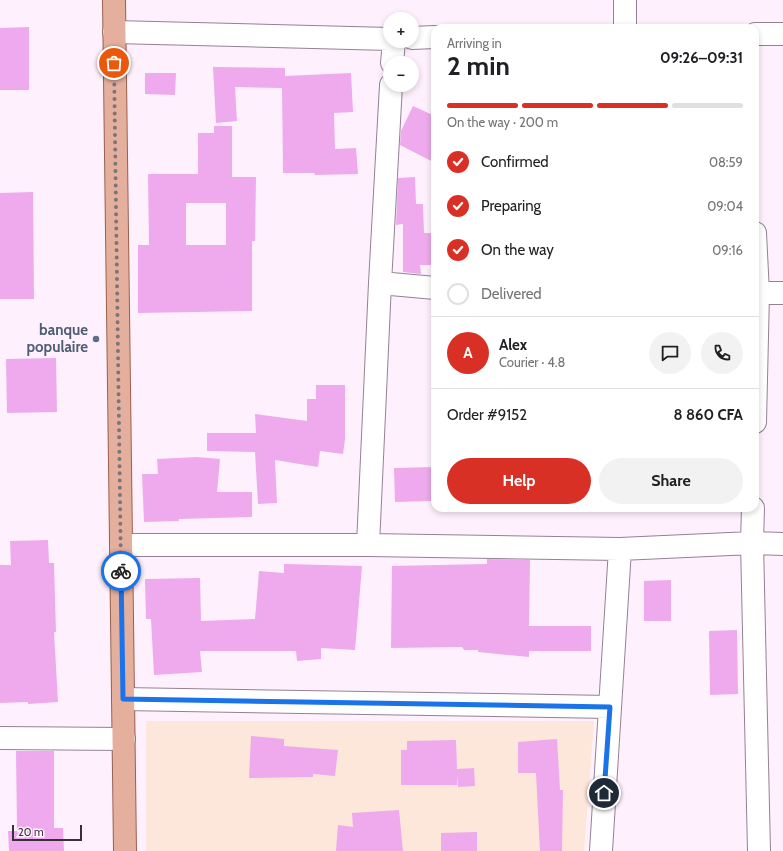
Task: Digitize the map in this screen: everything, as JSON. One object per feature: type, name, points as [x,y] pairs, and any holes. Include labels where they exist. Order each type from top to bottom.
[{"type":"main road","points":[[114,0],[125,851]]},
{"type":"street","points":[[624,0],[624,24]]},
{"type":"street","points":[[114,32],[383,39]]},
{"type":"street","points":[[759,34],[783,34]]},
{"type":"street","points":[[419,38],[431,37]]},
{"type":"street","points":[[368,545],[391,92]]},
{"type":"street","points":[[380,283],[431,288]]},
{"type":"street","points":[[759,293],[783,294]]},
{"type":"street","points":[[753,512],[752,543],[758,851]]},
{"type":"street","points":[[121,545],[368,545],[620,549],[752,543],[783,544]]},
{"type":"street","points":[[601,851],[620,549]]},
{"type":"street","points":[[123,699],[610,707]]},
{"type":"street","points":[[0,738],[124,739]]},
{"type":"shaded area","points":[[146,721],[594,721],[584,851],[146,851]]},
{"type":"building","points":[[29,27],[29,90],[0,90],[0,28]]},
{"type":"building","points":[[213,67],[285,68],[285,76],[351,73],[353,112],[334,113],[335,149],[356,148],[358,174],[315,175],[314,173],[283,173],[282,88],[235,87],[237,121],[216,123]]},
{"type":"building","points":[[145,73],[176,73],[175,95],[145,94]]},
{"type":"building","points":[[413,106],[431,114],[431,161],[400,145],[401,131]]},
{"type":"building","points":[[214,126],[232,126],[232,177],[256,177],[255,241],[252,241],[252,311],[138,313],[138,245],[149,245],[148,174],[198,174],[198,133],[214,133]],"holes":[[[186,203],[226,203],[226,245],[186,245]]]},
{"type":"building","points":[[415,177],[416,204],[423,204],[424,233],[431,233],[431,265],[420,265],[421,274],[403,272],[403,224],[396,225],[398,178]]},
{"type":"building","points":[[33,192],[34,299],[0,299],[0,193]]},
{"type":"building","points":[[56,358],[57,412],[7,413],[6,359]]},
{"type":"building","points":[[316,385],[345,385],[345,439],[343,454],[320,451],[318,467],[275,460],[277,503],[258,504],[255,452],[207,451],[207,433],[256,433],[255,414],[307,421],[307,399],[316,399]]},
{"type":"building","points":[[197,457],[220,459],[217,492],[252,492],[252,517],[179,519],[179,521],[144,522],[142,474],[158,474],[157,459]]},
{"type":"building","points":[[431,467],[431,501],[395,502],[394,468]]},
{"type":"building","points":[[48,540],[49,563],[54,563],[56,632],[54,632],[58,702],[28,704],[28,702],[0,703],[0,565],[11,565],[10,541]]},
{"type":"building","points":[[487,559],[530,560],[529,626],[591,626],[591,651],[529,651],[529,657],[478,652],[478,650],[464,650],[462,647],[391,648],[392,566],[487,564]]},
{"type":"building","points":[[284,564],[362,566],[355,650],[321,648],[321,659],[297,661],[296,651],[200,651],[202,672],[154,675],[151,619],[146,619],[145,579],[200,578],[201,621],[255,619],[259,571],[284,573]]},
{"type":"building","points":[[671,580],[671,621],[644,621],[644,581]]},
{"type":"building","points":[[737,630],[738,694],[710,695],[709,631]]},
{"type":"building","points":[[251,736],[284,739],[284,746],[338,750],[335,776],[313,774],[313,777],[249,778]]},
{"type":"building","points":[[557,739],[560,790],[563,790],[562,851],[540,851],[536,773],[518,773],[518,742]]},
{"type":"building","points":[[456,740],[457,769],[474,768],[475,786],[458,787],[457,775],[457,785],[401,785],[401,750],[407,750],[407,741]]},
{"type":"building","points":[[16,751],[54,751],[54,828],[63,828],[64,851],[9,851],[8,831],[17,831]]},
{"type":"building","points":[[399,810],[403,851],[336,851],[338,825],[353,827],[352,813]]},
{"type":"building","points":[[477,832],[477,851],[441,851],[441,833]]},
{"type":"way so far","points":[[114,63],[121,571]]},
{"type":"place","name":"banque populaire","points":[[96,339]]},
{"type":"route","points":[[121,571],[123,699],[610,707],[604,793]]}]
